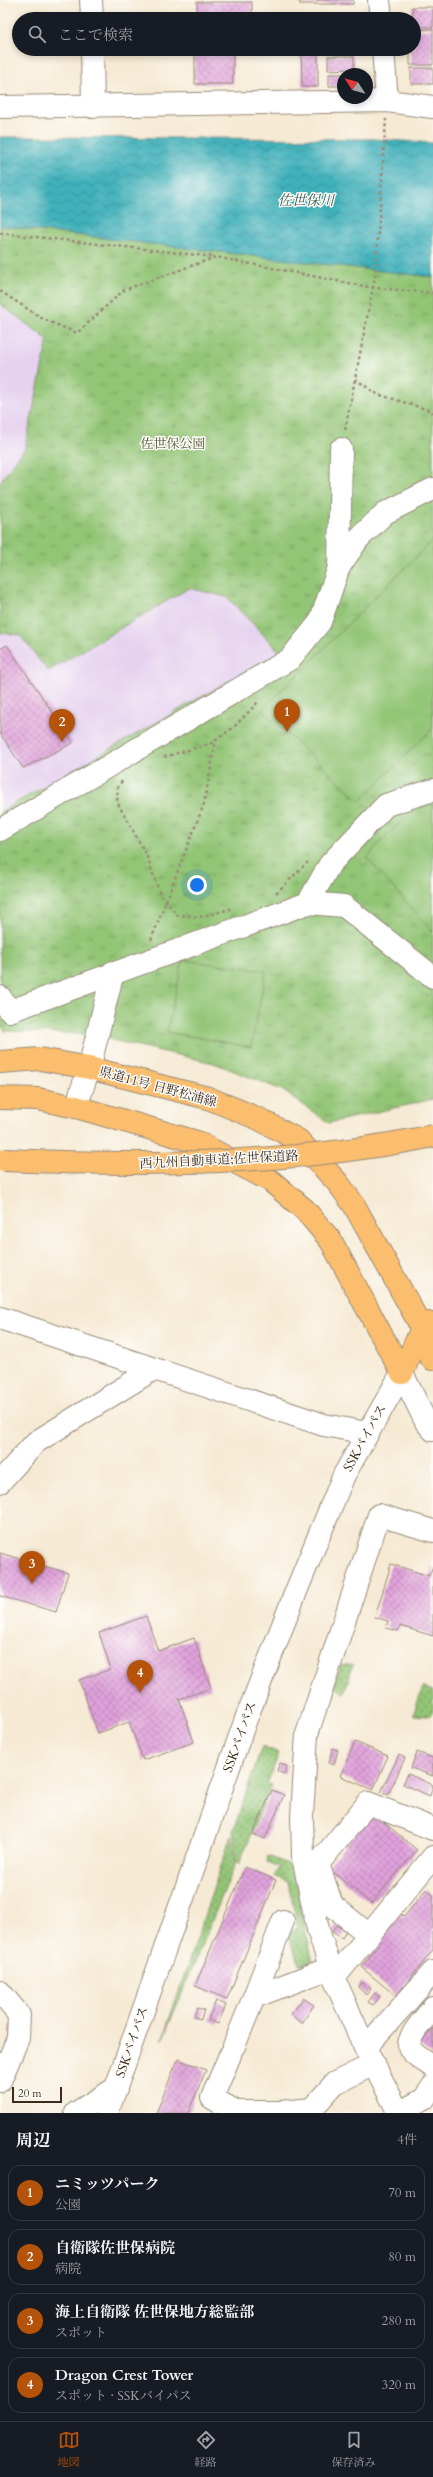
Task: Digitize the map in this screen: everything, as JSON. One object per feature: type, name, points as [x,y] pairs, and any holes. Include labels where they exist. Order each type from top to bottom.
[{"type":"main road","name":"県道11号 日野松浦線","points":[[0,1062],[40,1059],[89,1068],[208,1098],[259,1119],[298,1140],[338,1183],[354,1205],[428,1323],[433,1359],[402,1373]]},
{"type":"main road","points":[[0,1098],[38,1098],[76,1107],[197,1142],[272,1181],[305,1210],[331,1241],[402,1373]]},
{"type":"main road","name":"西九州自動車道;佐世保道路","points":[[4,1160],[140,1164],[285,1158],[375,1148],[433,1136]]},
{"type":"main road","points":[[402,1373],[428,1323]]},
{"type":"street","points":[[91,0],[92,12]]},
{"type":"street","points":[[380,0],[381,12]]},
{"type":"street","points":[[92,56],[93,107]]},
{"type":"street","points":[[384,56],[387,101]]},
{"type":"street","points":[[0,107],[93,107],[387,101],[433,107]]},
{"type":"street","points":[[339,567],[341,449]]},
{"type":"street","points":[[0,830],[290,659],[320,622],[339,567],[358,539],[385,513],[433,489]]},
{"type":"street","points":[[308,903],[330,864],[386,805],[433,790]]},
{"type":"street","points":[[0,997],[10,1011],[113,972],[308,903],[344,906],[433,977]]},
{"type":"street","points":[[76,1107],[89,1068],[113,972]]},
{"type":"street","points":[[0,1318],[324,1425],[367,1433]]},
{"type":"street","points":[[0,1482],[36,1442],[154,1369]]},
{"type":"street","points":[[402,1373],[426,1422],[433,1430]]},
{"type":"street","name":"SSKバイパス","points":[[108,2113],[246,1719],[344,1475],[402,1373]]},
{"type":"street","points":[[369,1935],[323,1907],[303,1857],[302,1822],[307,1734],[379,1515],[433,1531]]},
{"type":"street","points":[[433,1829],[368,1802],[318,1864],[323,1907],[318,1930],[332,1973],[369,2056],[399,2113],[424,2099],[433,2086]]},
{"type":"street","points":[[254,1997],[332,1973],[369,1935],[433,1857]]},
{"type":"street","points":[[283,1922],[212,2098],[237,2112],[310,2111],[335,2083],[369,2056],[432,1976]]},
{"type":"street","points":[[0,1992],[19,2016],[18,2038],[0,2080]]},
{"type":"street","points":[[433,2008],[411,2036],[408,2043],[410,2048],[433,2067]]},
{"type":"street","points":[[76,2113],[116,2088]]},
{"type":"path","points":[[341,449],[375,277],[384,134]]},
{"type":"path","points":[[0,233],[216,257],[373,288],[433,293]]},
{"type":"path","points":[[0,291],[43,319],[77,333],[124,290],[216,257]]},
{"type":"path","points":[[355,379],[377,394],[429,410],[433,413]]},
{"type":"path","points":[[150,942],[204,804],[216,740]]},
{"type":"path","points":[[270,896],[277,892],[311,859]]},
{"type":"path","points":[[166,904],[177,915],[200,917],[235,908]]},
{"type":"shaded area","points":[[0,304],[48,339],[25,448],[0,482]]},
{"type":"shaded area","points":[[189,588],[227,597],[280,652],[0,812],[0,633],[20,635],[48,671]]},
{"type":"green space","name":"佐世保公園","points":[[0,226],[433,277],[433,1099],[329,1123],[282,1090],[214,1063],[85,1034],[5,1031],[0,1024],[0,812],[280,652],[227,597],[189,588],[48,671],[20,635],[0,633],[0,482],[25,448],[48,340],[0,304]]},
{"type":"green space","points":[[433,540],[433,728],[360,801],[262,710]]},
{"type":"green space","points":[[433,801],[433,932],[367,858],[381,841],[397,826]]},
{"type":"green space","points":[[183,960],[266,971],[251,1047],[167,1032]]},
{"type":"green space","points":[[353,1665],[344,1693],[334,1686],[340,1666]]},
{"type":"green space","points":[[423,1687],[433,1691],[433,1711],[429,1716],[414,1715]]},
{"type":"green space","points":[[262,1746],[279,1753],[267,1784],[271,1785],[239,1864],[236,1863],[233,1831]]},
{"type":"green space","points":[[231,1836],[235,1865],[162,2041]]},
{"type":"green space","points":[[268,1856],[295,1867],[301,1913],[313,1961],[305,1964],[299,1964],[287,1933],[298,1928],[288,1882],[275,1876],[279,1867],[267,1862]]},
{"type":"water","name":"佐世保川","points":[[0,137],[373,139],[433,143],[433,277],[0,226]]},
{"type":"building","points":[[300,0],[353,0],[353,4],[300,4]]},
{"type":"building","points":[[197,2],[252,2],[252,12],[197,12]]},
{"type":"building","points":[[412,7],[433,7],[433,27],[421,27],[421,12],[412,12]]},
{"type":"building","points":[[433,29],[433,65],[410,65],[410,56],[421,56],[421,30]]},
{"type":"building","points":[[195,56],[233,56],[233,84],[195,84]]},
{"type":"building","points":[[301,56],[318,56],[318,87],[302,87]]},
{"type":"building","points":[[328,56],[354,56],[354,68],[337,68],[337,70],[328,70]]},
{"type":"building","points":[[411,68],[433,68],[433,84],[411,84]]},
{"type":"building","points":[[329,74],[337,74],[337,86],[329,86]]},
{"type":"building","points":[[7,645],[73,743],[23,768],[0,733],[0,649]]},
{"type":"building","points":[[0,1553],[68,1573],[56,1612],[0,1596]]},
{"type":"building","points":[[391,1564],[429,1576],[433,1566],[433,1636],[400,1626],[398,1631],[386,1628],[388,1621],[375,1617]]},
{"type":"building","points":[[146,1616],[158,1651],[194,1638],[211,1688],[179,1699],[194,1742],[143,1760],[129,1722],[98,1733],[79,1680],[111,1669],[99,1633]]},
{"type":"building","points":[[355,1742],[388,1756],[373,1790],[340,1776]]},
{"type":"building","points":[[332,1748],[338,1750],[334,1765],[329,1763]]},
{"type":"building","points":[[417,1752],[433,1758],[433,1776],[411,1768]]},
{"type":"building","points":[[399,1755],[405,1758],[388,1795],[381,1792]]},
{"type":"building","points":[[280,1763],[287,1766],[284,1774],[277,1771]]},
{"type":"building","points":[[408,1774],[433,1785],[430,1796],[403,1784]]},
{"type":"building","points":[[272,1790],[284,1795],[265,1839],[253,1834]]},
{"type":"building","points":[[373,1813],[417,1850],[371,1904],[327,1867]]},
{"type":"building","points":[[245,1867],[276,1880],[227,1999],[195,1986]]},
{"type":"building","points":[[426,1889],[433,1895],[433,1950],[396,1996],[361,1967],[381,1942],[377,1939],[399,1912],[404,1917]]},
{"type":"building","points":[[336,1925],[346,1931],[342,1938],[332,1932]]},
{"type":"building","points":[[362,1982],[371,1989],[366,1995],[358,1987]]},
{"type":"building","points":[[375,1993],[380,1997],[373,2005],[368,2002]]},
{"type":"building","points":[[303,1998],[314,2005],[302,2023],[291,2015]]},
{"type":"building","points":[[216,2001],[226,2005],[218,2024],[208,2020]]},
{"type":"building","points":[[197,2008],[204,2010],[201,2019],[194,2017]]},
{"type":"building","points":[[433,2028],[433,2056],[419,2045]]},
{"type":"building","points":[[178,2059],[206,2070],[188,2113],[156,2113]]},
{"type":"place","name":"ニミッツパーク","points":[[287,732]]},
{"type":"place","name":"自衛隊佐世保病院","points":[[62,742]]},
{"type":"place","name":"海上自衛隊 佐世保地方総監部","points":[[32,1584]]},
{"type":"place","name":"Dragon Crest Tower","points":[[140,1693]]}]
